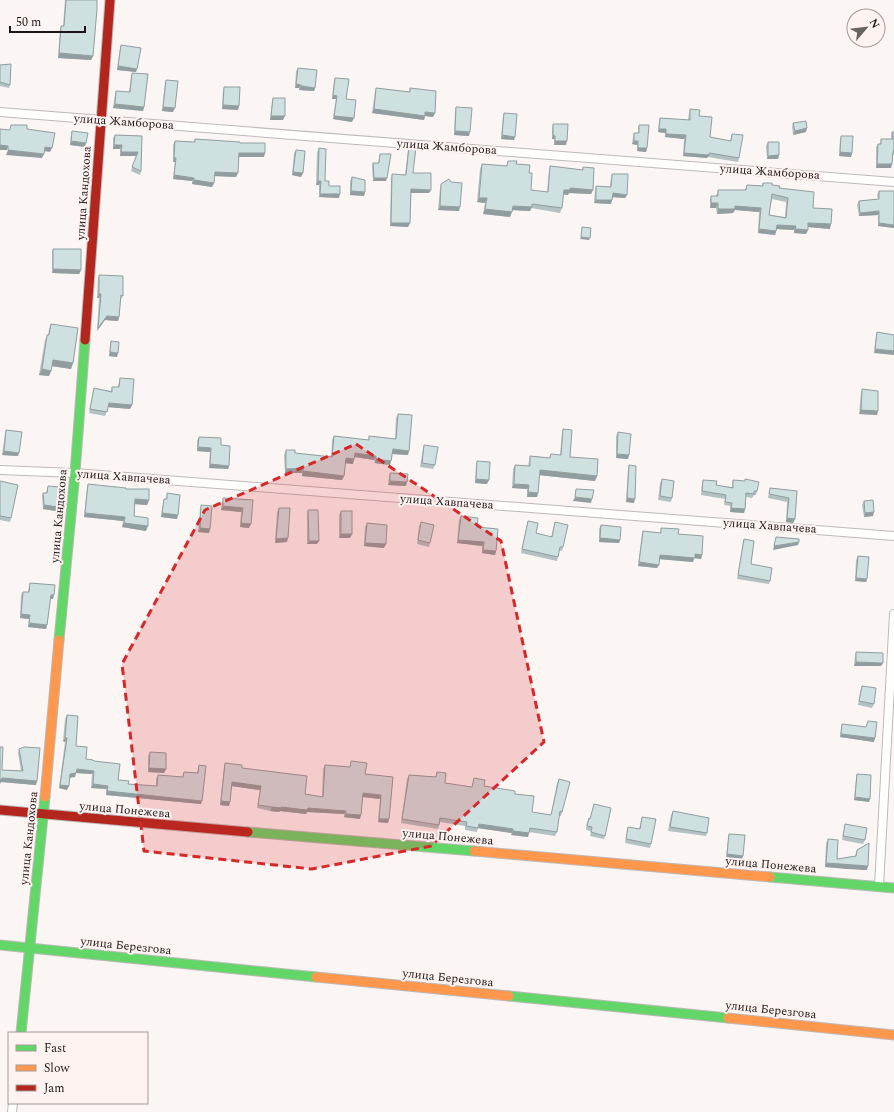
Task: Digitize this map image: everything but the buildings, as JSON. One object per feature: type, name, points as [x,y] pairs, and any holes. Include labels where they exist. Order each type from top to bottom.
[{"type":"street","name":"улица Кандохова","points":[[21,1032],[75,473],[110,0]]},
{"type":"street","name":"улица Жамборова","points":[[0,112],[894,182]]},
{"type":"street","name":"улица Хавпачева","points":[[0,470],[75,473],[894,536]]},
{"type":"street","points":[[879,886],[894,614]]},
{"type":"street","name":"улица Понежева","points":[[0,810],[43,815],[894,888]]},
{"type":"street","name":"улица Березгова","points":[[0,945],[894,1035]]},
{"type":"highlighted area","points":[[356,444],[501,541],[544,742],[431,846],[312,869],[144,851],[122,664],[205,510]]},
{"type":"traffic: fast","points":[[59,640],[75,473],[85,340]]},
{"type":"traffic: fast","points":[[21,1032],[45,797]]},
{"type":"traffic: fast","points":[[248,832],[474,851]]},
{"type":"traffic: fast","points":[[770,877],[894,888]]},
{"type":"traffic: fast","points":[[0,945],[316,977]]},
{"type":"traffic: fast","points":[[509,996],[728,1018]]},
{"type":"traffic: slow","points":[[45,797],[59,640]]},
{"type":"traffic: slow","points":[[474,851],[770,877]]},
{"type":"traffic: slow","points":[[316,977],[509,996]]},
{"type":"traffic: slow","points":[[728,1018],[894,1035]]},
{"type":"traffic: jam","points":[[85,340],[110,0]]},
{"type":"traffic: jam","points":[[0,810],[248,832]]}]
